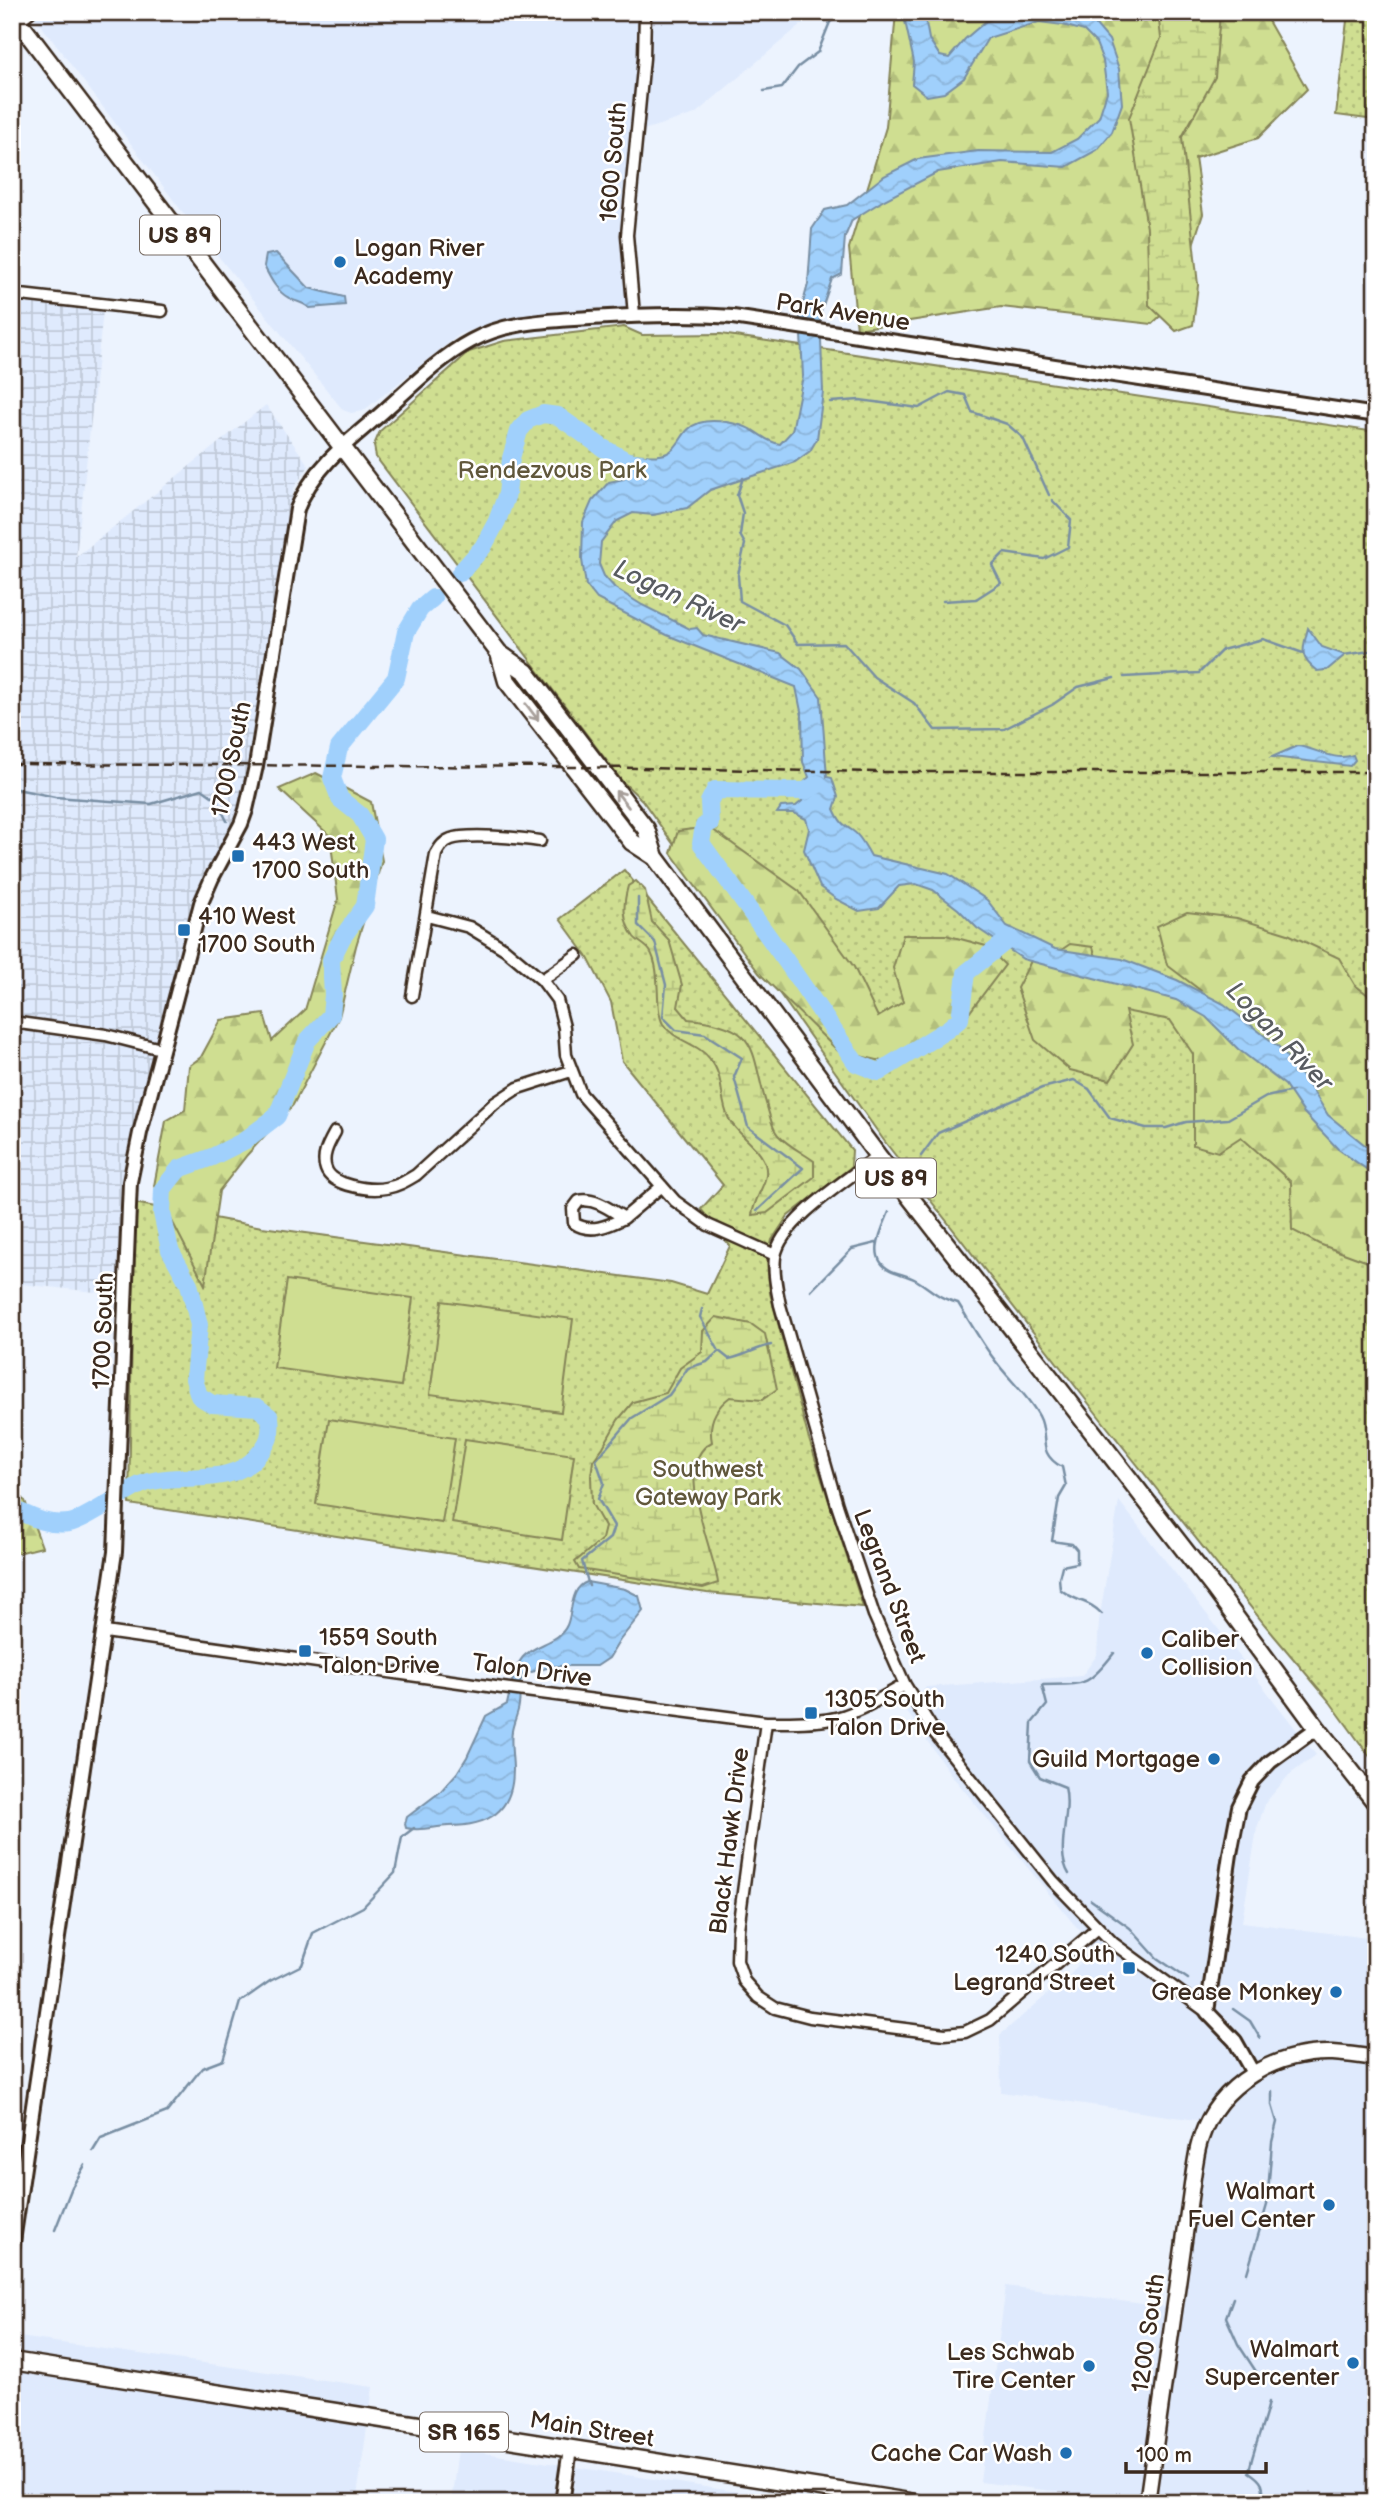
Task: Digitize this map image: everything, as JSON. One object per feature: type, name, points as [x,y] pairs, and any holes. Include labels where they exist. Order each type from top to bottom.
[{"type":"main road","name":"US 89","points":[[18,18],[499,653],[508,681],[632,842],[655,857],[878,1156],[1214,1588],[1376,1803]]},
{"type":"main road","name":"1200 South","points":[[1147,2503],[1194,2170],[1201,2137],[1215,2109],[1231,2090],[1253,2073],[1282,2060],[1310,2054],[1333,2053],[1376,2058]]},
{"type":"main road","name":"Main Street","points":[[12,2361],[916,2503]]},
{"type":"street","name":"1600 South","points":[[634,315],[627,235],[644,58],[645,12]]},
{"type":"street","points":[[12,294],[162,311]]},
{"type":"street","name":"Park Avenue","points":[[342,448],[434,368],[470,341],[500,328],[634,315],[694,314],[791,326],[1376,415]]},
{"type":"street","name":"1700 South","points":[[12,2248],[115,1552],[130,1182],[161,1049],[201,903],[246,810],[256,766],[297,509],[304,491],[315,476],[342,448]]},
{"type":"street","points":[[412,996],[436,854],[442,844],[453,838],[517,837],[540,841]]},
{"type":"street","points":[[427,916],[470,927],[505,949],[542,980],[557,1000],[571,1071],[582,1094],[675,1201],[693,1216],[775,1255],[786,1231],[802,1214],[878,1156]]},
{"type":"street","points":[[542,980],[577,955]]},
{"type":"street","points":[[12,1022],[106,1035],[161,1049]]},
{"type":"street","points":[[335,1132],[325,1152],[326,1168],[334,1180],[349,1185],[383,1189],[402,1184],[416,1175],[495,1103],[518,1088],[571,1071]]},
{"type":"street","points":[[624,1218],[585,1199],[579,1201],[573,1209],[574,1223],[581,1227],[596,1228],[624,1218],[662,1186]]},
{"type":"street","points":[[596,1228],[600,1204]]},
{"type":"street","name":"Legrand Street","points":[[775,1255],[775,1280],[780,1305],[837,1505],[874,1615],[905,1685],[934,1732],[1053,1881],[1113,1943],[1207,2012],[1234,2041],[1253,2073]]},
{"type":"street","name":"Talon Drive","points":[[105,1632],[766,1722],[802,1723],[832,1719],[854,1712],[905,1685]]},
{"type":"street","name":"Black Hawk Drive","points":[[766,1722],[738,1929],[737,1961],[744,1982],[758,1997],[775,2008],[810,2017],[929,2033],[965,2032],[990,2020],[1098,1928]]},
{"type":"street","points":[[1207,2012],[1239,1807],[1252,1781],[1270,1762],[1317,1728]]},
{"type":"street","points":[[562,2503],[570,2449]]},
{"type":"shaded area","points":[[31,12],[816,12],[695,114],[630,134],[628,309],[488,325],[460,334],[363,411],[351,413],[343,410],[184,214]]},
{"type":"shaded area","points":[[12,301],[103,311],[76,557],[266,405],[309,466],[294,488],[239,810],[203,878],[123,1169],[118,1287],[95,1292],[12,1283]]},
{"type":"shaded area","points":[[1119,1501],[1316,1755],[1289,1775],[1266,1802],[1257,1828],[1242,1922],[1376,1939],[1376,2503],[1147,2503],[980,2482],[1006,2286],[1181,2309],[1203,2121],[1001,2092],[1000,2035],[1070,1975],[1094,1945],[949,1772],[907,1712],[926,1687],[1082,1676],[1097,1655],[1099,1621]]},
{"type":"shaded area","points":[[12,2336],[373,2387],[356,2503],[12,2503]]},
{"type":"shaded area","points":[[458,2449],[809,2503],[451,2503]]},
{"type":"green space","points":[[896,12],[1263,12],[1307,89],[1258,138],[1195,158],[1203,214],[1174,303],[1152,324],[1001,307],[857,329],[849,248],[886,127]]},
{"type":"green space","points":[[1158,12],[1220,12],[1215,77],[1182,137],[1198,285],[1193,325],[1176,331],[1149,305],[1147,228],[1129,118],[1161,38]]},
{"type":"green space","points":[[1348,12],[1376,12],[1376,120],[1336,115]]},
{"type":"green space","name":"Rendezvous Park","points":[[624,327],[642,335],[721,334],[1376,432],[1376,1765],[1330,1702],[1104,1423],[885,1142],[642,800],[622,781],[376,457],[374,445],[380,431],[469,352],[504,341]]},
{"type":"green space","points":[[316,773],[371,802],[382,861],[356,946],[339,1017],[293,1105],[247,1155],[219,1191],[205,1285],[154,1186],[166,1121],[185,1110],[189,1066],[201,1057],[221,1020],[264,1014],[272,1041],[305,1010],[338,899],[330,836],[279,789]]},
{"type":"green space","points":[[709,827],[799,891],[854,967],[878,1017],[903,1002],[893,968],[903,935],[946,935],[986,946],[1005,965],[957,1029],[899,1065],[838,1051],[759,973],[671,853],[678,831]]},
{"type":"green space","name":"Southwest Gateway Park","points":[[624,870],[852,1150],[851,1167],[788,1216],[772,1240],[767,1262],[770,1293],[808,1436],[863,1607],[707,1593],[129,1504],[134,1203],[262,1227],[671,1283],[707,1294],[730,1246],[701,1209],[723,1185],[622,1061],[611,1002],[587,956],[560,919]]},
{"type":"green space","points":[[636,881],[645,890],[652,922],[669,940],[682,985],[678,1007],[688,1019],[712,1022],[741,1035],[754,1057],[776,1133],[814,1161],[814,1177],[767,1213],[752,1215],[765,1179],[766,1166],[758,1152],[729,1119],[715,1066],[699,1049],[668,1030],[660,1017],[654,959],[648,949],[634,937],[626,919],[625,899],[628,886]]},
{"type":"green space","points":[[1187,912],[1237,918],[1288,934],[1339,958],[1355,985],[1376,1001],[1376,1265],[1319,1244],[1292,1230],[1291,1182],[1241,1137],[1218,1152],[1193,1145],[1193,1054],[1170,1020],[1125,1011],[1133,1044],[1110,1080],[1070,1070],[1035,1040],[1017,988],[1031,961],[1048,959],[1070,944],[1093,947],[1101,974],[1164,994],[1200,990],[1167,965],[1157,926]]},
{"type":"green space","points":[[287,1280],[413,1298],[401,1386],[274,1368]]},
{"type":"green space","points":[[442,1301],[573,1319],[561,1412],[430,1394]]},
{"type":"green space","points":[[716,1317],[751,1324],[765,1334],[777,1389],[762,1400],[730,1397],[724,1402],[712,1423],[712,1442],[700,1453],[695,1468],[698,1508],[718,1583],[703,1588],[579,1569],[575,1562],[602,1539],[605,1527],[592,1504],[593,1461],[618,1420],[633,1402],[666,1393],[680,1368],[702,1352],[703,1331]]},
{"type":"green space","points":[[329,1419],[455,1438],[442,1523],[316,1504]]},
{"type":"green space","points":[[465,1439],[574,1455],[562,1540],[452,1523]]},
{"type":"green space","points":[[12,1492],[25,1501],[42,1547],[18,1553],[12,1550]]},
{"type":"water","points":[[903,12],[924,12],[929,39],[940,56],[949,58],[965,39],[986,21],[1014,12],[1078,12],[1091,19],[1109,40],[1119,69],[1122,104],[1112,132],[1097,150],[1066,167],[1002,162],[938,172],[852,220],[845,237],[842,274],[832,279],[820,314],[823,392],[817,439],[810,451],[795,462],[710,490],[687,508],[653,515],[633,513],[617,521],[601,542],[599,564],[604,576],[615,588],[642,605],[690,629],[697,628],[703,635],[780,653],[801,669],[821,697],[827,777],[832,778],[838,797],[834,809],[842,822],[858,836],[871,856],[948,874],[987,900],[1007,926],[1055,949],[1122,959],[1177,980],[1224,1004],[1279,1047],[1328,1115],[1376,1154],[1376,1176],[1338,1149],[1304,1113],[1285,1085],[1238,1049],[1206,1017],[1176,1000],[1023,959],[977,928],[933,890],[916,884],[899,886],[879,908],[859,911],[836,899],[820,887],[804,850],[809,829],[806,819],[794,813],[777,813],[781,807],[796,806],[802,801],[801,786],[809,777],[803,762],[802,716],[796,687],[667,635],[597,599],[586,585],[582,560],[583,522],[592,501],[609,482],[624,479],[625,471],[620,462],[626,453],[651,456],[669,452],[690,428],[705,422],[719,421],[741,425],[780,444],[792,431],[803,376],[800,314],[808,284],[812,229],[825,210],[847,205],[884,176],[918,159],[978,151],[1052,152],[1077,139],[1099,117],[1107,92],[1103,61],[1096,43],[1084,31],[1039,22],[988,38],[964,78],[944,93],[927,96],[912,84],[914,62]]},
{"type":"water","points":[[276,253],[309,288],[344,297],[345,305],[310,308],[281,292],[264,266],[266,255]]},
{"type":"water","points":[[1308,628],[1322,647],[1345,655],[1327,670],[1317,671],[1304,657]]},
{"type":"water","points":[[1297,746],[1338,757],[1353,755],[1355,760],[1350,766],[1272,757]]},
{"type":"water","points":[[587,1582],[625,1589],[639,1596],[643,1611],[609,1658],[597,1666],[554,1666],[524,1674],[512,1731],[512,1784],[503,1806],[496,1814],[475,1823],[423,1829],[406,1828],[407,1817],[440,1792],[457,1773],[486,1716],[507,1704],[515,1673],[523,1657],[563,1631],[575,1595]]},
{"type":"waterway","points":[[764,91],[782,88],[798,67],[818,52],[830,22],[847,12]]},
{"type":"waterway","points":[[830,402],[860,400],[919,408],[949,392],[965,395],[972,412],[1007,424],[1023,438],[1049,495]]},
{"type":"waterway","points":[[460,573],[483,547],[497,521],[507,494],[511,458],[519,431],[528,420],[543,414],[558,416],[603,448],[627,461],[646,464]]},
{"type":"waterway","points":[[743,478],[737,495],[743,513],[740,535],[745,544],[738,575],[740,601],[785,625],[798,644],[844,643],[874,677],[914,703],[935,730],[1004,729],[1052,705],[1078,687],[1114,678]]},
{"type":"waterway","points":[[943,601],[976,599],[1001,583],[992,565],[1004,553],[1044,559],[1068,547],[1071,520],[1052,500]]},
{"type":"waterway","points":[[12,1508],[46,1522],[69,1523],[140,1485],[170,1478],[232,1473],[257,1456],[267,1443],[270,1417],[257,1407],[212,1404],[199,1396],[194,1379],[199,1325],[189,1284],[170,1250],[162,1213],[163,1189],[179,1169],[244,1141],[277,1116],[307,1041],[331,1015],[331,960],[342,938],[365,906],[374,839],[360,815],[340,799],[332,778],[339,748],[396,678],[406,632],[420,609],[433,598]]},
{"type":"waterway","points":[[1124,677],[1199,673],[1222,650],[1263,639],[1303,653]]},
{"type":"waterway","points":[[1344,655],[1376,650]]},
{"type":"waterway","name":"Logan River","points":[[818,784],[805,791],[715,790],[709,802],[710,823],[704,826],[701,843],[856,1063],[879,1072],[948,1029],[960,1019],[966,973],[1010,938]]},
{"type":"waterway","points":[[12,791],[17,789],[55,797],[151,804],[202,789],[216,799],[227,821]]},
{"type":"waterway","points":[[638,898],[638,925],[655,942],[666,985],[663,1017],[676,1030],[705,1034],[742,1058],[734,1077],[748,1127],[803,1168],[757,1211]]},
{"type":"waterway","points":[[921,1156],[938,1133],[1042,1088],[1074,1080],[1089,1089],[1110,1118],[1146,1128],[1166,1128],[1186,1122],[1228,1119],[1266,1097],[1293,1091]]},
{"type":"waterway","points":[[889,1212],[877,1251],[883,1265],[958,1303],[999,1366],[1039,1416],[1046,1450],[1062,1467],[1066,1486],[1059,1498],[1052,1541],[1072,1544],[1077,1550],[1077,1563],[1062,1566],[1060,1589],[1102,1614]]},
{"type":"waterway","points":[[811,1291],[852,1249],[876,1243]]},
{"type":"waterway","points":[[702,1309],[700,1317],[719,1351]]},
{"type":"waterway","points":[[589,1586],[582,1561],[610,1538],[614,1526],[598,1499],[604,1483],[596,1460],[632,1418],[669,1395],[688,1368],[707,1362],[719,1351],[729,1359],[771,1345]]},
{"type":"waterway","points":[[1069,1874],[1063,1854],[1067,1798],[1065,1787],[1040,1777],[1030,1761],[1032,1723],[1047,1705],[1042,1685],[1084,1682],[1097,1673],[1114,1653]]},
{"type":"waterway","points":[[93,2151],[101,2138],[167,2112],[202,2068],[223,2060],[240,2002],[270,1981],[302,1965],[313,1933],[363,1907],[395,1873],[402,1837],[414,1828]]},
{"type":"waterway","points":[[1091,1900],[1130,1928],[1157,1958],[1188,1979]]},
{"type":"waterway","points":[[1233,2009],[1250,2021],[1260,2038]]},
{"type":"waterway","points":[[1247,2273],[1267,2205],[1272,2142],[1277,2122],[1272,2105],[1272,2091]]},
{"type":"waterway","points":[[55,2230],[72,2187],[85,2165]]},
{"type":"waterway","points":[[1233,2298],[1226,2317],[1238,2344],[1257,2373]]},
{"type":"waterway","points":[[1262,2503],[1262,2484],[1249,2472],[1269,2402]]},
{"type":"railway","points":[[12,764],[573,767],[883,772],[1376,772]]},
{"type":"place","name":"Logan River Academy","points":[[340,262]]},
{"type":"place","name":"443 West 1700 South","points":[[238,856]]},
{"type":"place","name":"410 West 1700 South","points":[[184,930]]},
{"type":"place","name":"1559 South Talon Drive","points":[[305,1651]]},
{"type":"place","name":"Caliber Collision","points":[[1147,1653]]},
{"type":"place","name":"1305 South Talon Drive","points":[[811,1713]]},
{"type":"place","name":"Guild Mortgage","points":[[1214,1759]]},
{"type":"place","name":"1240 South Legrand Street","points":[[1129,1968]]},
{"type":"place","name":"Grease Monkey","points":[[1336,1992]]},
{"type":"place","name":"Walmart Fuel Center","points":[[1329,2205]]},
{"type":"place","name":"Walmart Supercenter","points":[[1353,2363]]},
{"type":"place","name":"Les Schwab Tire Center","points":[[1089,2366]]},
{"type":"place","name":"Cache Car Wash","points":[[1066,2453]]}]
